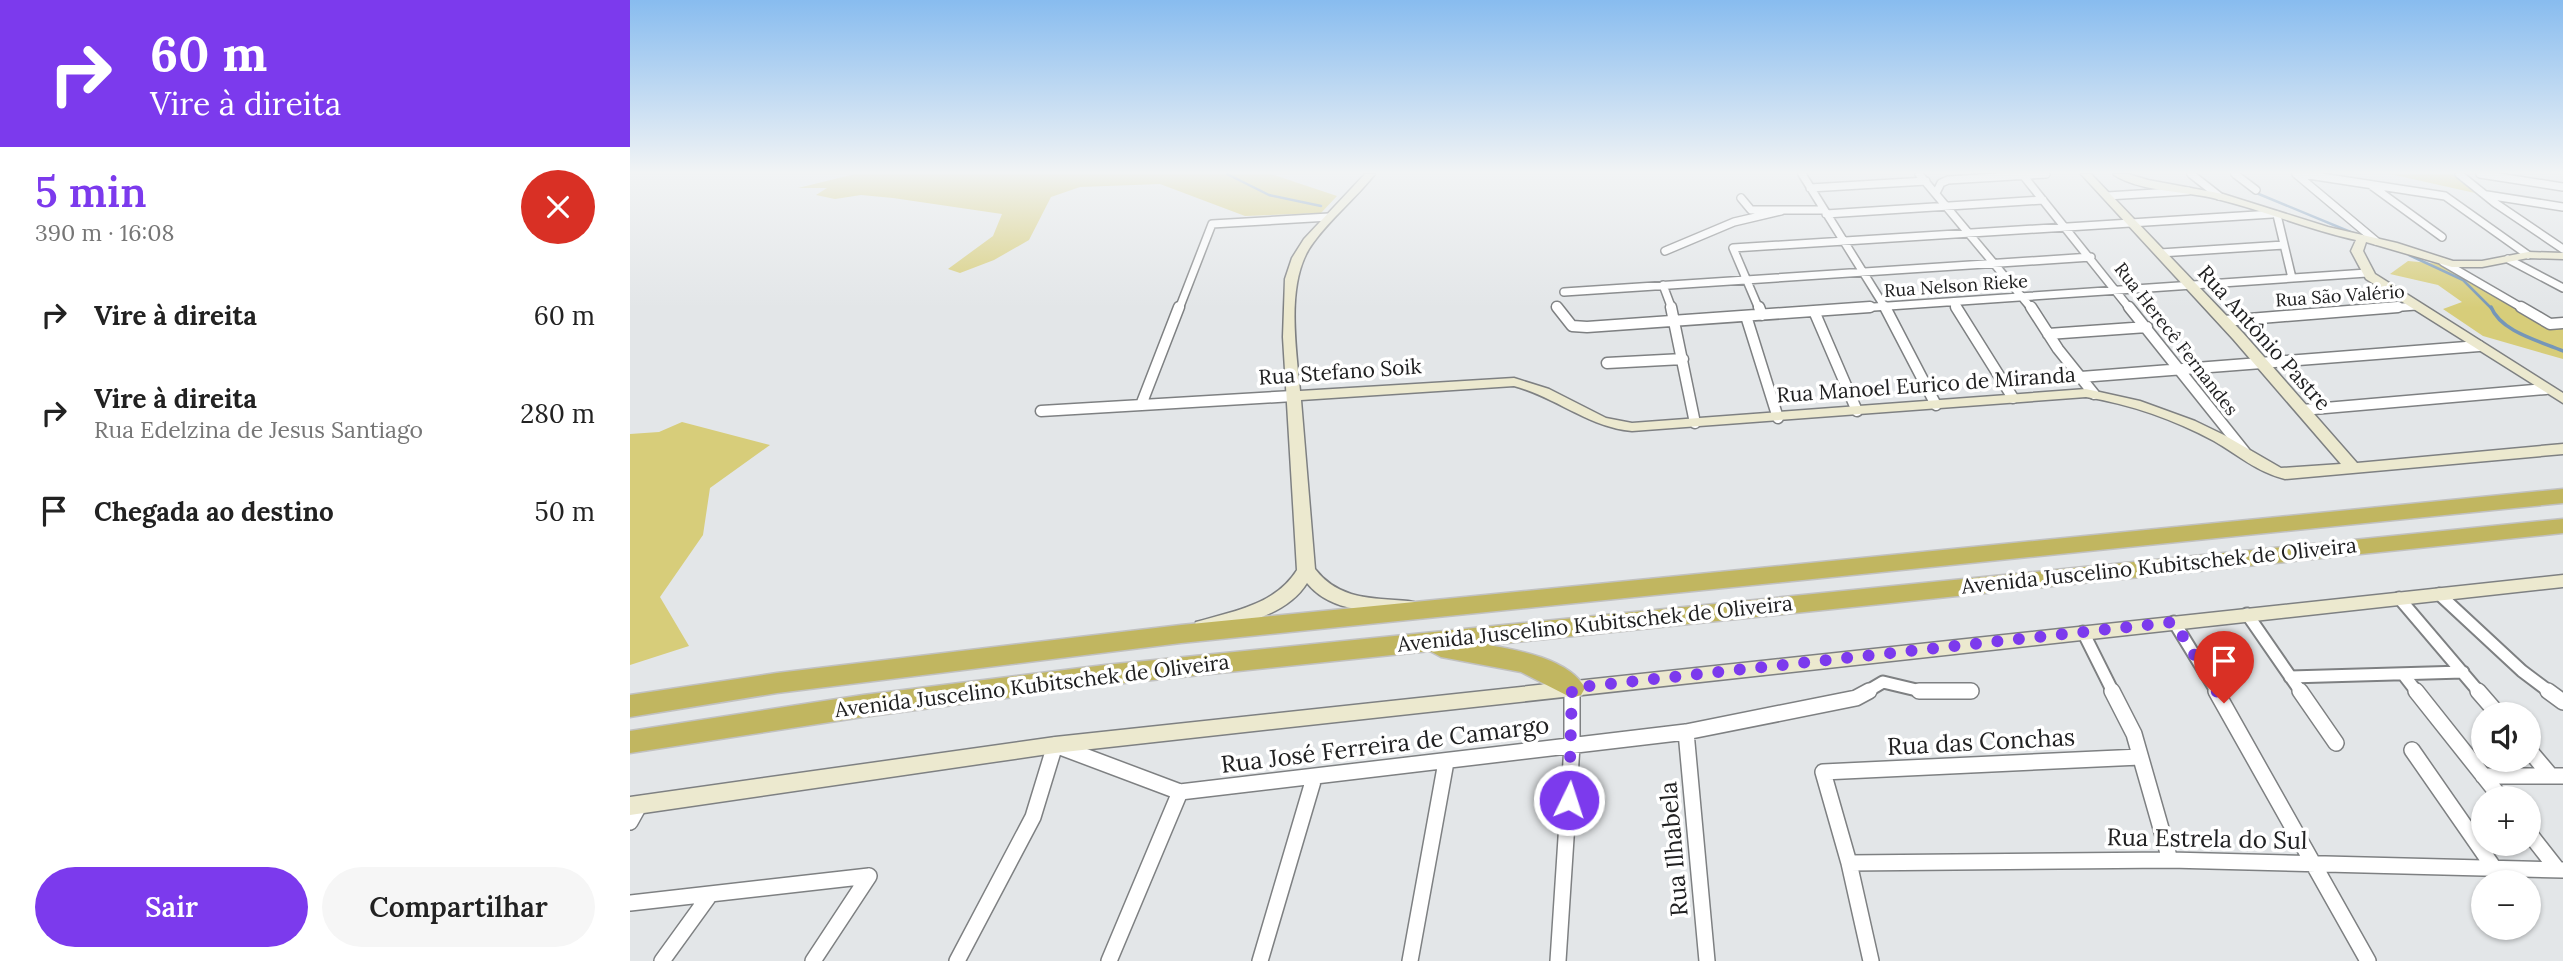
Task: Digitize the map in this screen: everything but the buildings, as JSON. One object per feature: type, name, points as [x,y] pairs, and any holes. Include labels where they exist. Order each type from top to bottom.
[{"type":"highway","name":"Avenida Juscelino Kubitschek de Oliveira","points":[[630,706],[777,683],[1181,634],[2563,496]]},
{"type":"highway","name":"Avenida Juscelino Kubitschek de Oliveira","points":[[630,742],[1005,687],[2563,526]]},
{"type":"highway","points":[[1401,644],[1523,663],[1548,672],[1572,688]]},
{"type":"street","points":[[1141,405],[1212,224],[1298,219]]},
{"type":"street","points":[[1327,219],[1301,250],[1291,279],[1288,321],[1306,570],[1319,589],[1334,597],[1358,603],[1434,609]]},
{"type":"street","points":[[1665,251],[1747,219]]},
{"type":"street","points":[[1829,219],[1884,306],[1936,405]]},
{"type":"street","points":[[1958,219],[2024,297],[2048,334],[2094,394]]},
{"type":"street","name":"Rua Herecê Fernandes","points":[[2059,219],[2251,460]]},
{"type":"street","name":"Rua Antônio Pastre","points":[[2128,219],[2262,363],[2354,469]]},
{"type":"street","points":[[1762,315],[1732,248],[2206,219]]},
{"type":"street","points":[[2276,219],[2292,278]]},
{"type":"street","points":[[2289,219],[2376,241],[2443,262],[2472,265],[2528,255],[2563,256]]},
{"type":"street","points":[[2349,219],[2376,241]]},
{"type":"street","points":[[2417,219],[2442,237]]},
{"type":"street","points":[[2476,219],[2528,255]]},
{"type":"street","points":[[2518,219],[2563,250]]},
{"type":"street","points":[[2362,239],[2357,251],[2367,272],[2563,400]]},
{"type":"street","points":[[2160,253],[2284,245]]},
{"type":"street","points":[[1564,292],[2091,257]]},
{"type":"street","points":[[2508,259],[2563,288]]},
{"type":"street","points":[[2443,262],[2550,324],[2563,323]]},
{"type":"street","name":"Rua Nelson Rieke","points":[[1556,306],[1570,324],[1576,327],[2367,272]]},
{"type":"street","points":[[1663,285],[1676,321],[1695,423]]},
{"type":"street","points":[[1954,302],[2013,398]]},
{"type":"street","name":"Rua São Valério","points":[[2224,321],[2416,306]]},
{"type":"street","points":[[1814,311],[1857,411]]},
{"type":"street","points":[[1746,316],[1778,418]]},
{"type":"street","points":[[2048,334],[2147,327]]},
{"type":"street","points":[[2081,377],[2479,346]]},
{"type":"street","points":[[1607,363],[1683,359]]},
{"type":"street","name":"Rua Stefano Soik","points":[[1041,411],[1514,382],[1540,390],[1601,422],[1632,427]]},
{"type":"street","points":[[2302,410],[2546,389]]},
{"type":"street","name":"Rua Manoel Eurico de Miranda","points":[[1632,427],[2094,394],[2213,435],[2251,460],[2285,474],[2563,449]]},
{"type":"street","points":[[1181,634],[1275,604],[1294,590],[1306,570]]},
{"type":"street","points":[[633,811],[1055,745],[2563,581]]},
{"type":"street","points":[[2438,594],[2528,676],[2563,702]]},
{"type":"street","points":[[2399,598],[2488,702]]},
{"type":"street","points":[[2247,614],[2336,743]]},
{"type":"street","points":[[2174,622],[2368,961]]},
{"type":"street","points":[[2083,632],[2125,713],[2171,860]]},
{"type":"street","points":[[2290,677],[2462,672]]},
{"type":"street","points":[[2403,674],[2491,786]]},
{"type":"street","name":"Rua José Ferreira de Camargo","points":[[1055,745],[1180,792],[1686,732],[1856,698],[1883,682],[1925,692],[1972,691]]},
{"type":"street","points":[[1558,961],[1572,746],[1572,688]]},
{"type":"street","name":"Rua Ilhabela","points":[[1686,732],[1707,961]]},
{"type":"street","points":[[957,961],[1033,817],[1055,745]]},
{"type":"street","points":[[2413,750],[2494,868]]},
{"type":"street","name":"Rua das Conchas","points":[[1849,863],[1823,772],[2140,757]]},
{"type":"street","points":[[2541,761],[2557,776]]},
{"type":"street","points":[[1410,961],[1447,762]]},
{"type":"street","points":[[2483,776],[2557,776]]},
{"type":"street","points":[[1260,961],[1314,778]]},
{"type":"street","points":[[1109,961],[1180,792]]},
{"type":"street","points":[[2541,847],[2560,870]]},
{"type":"street","name":"Rua Estrela do Sul","points":[[1849,863],[2171,860],[2560,870]]},
{"type":"street","points":[[1849,863],[1871,961]]},
{"type":"street","points":[[630,903],[869,876],[813,961]]},
{"type":"street","points":[[662,961],[709,895]]},
{"type":"shaded area","points":[[1000,219],[1040,219],[1029,240],[994,260],[960,273],[948,269],[993,236]]},
{"type":"shaded area","points":[[2408,261],[2441,264],[2563,326],[2563,359],[2483,336],[2443,309],[2462,302],[2438,285],[2390,274]]},
{"type":"shaded area","points":[[682,422],[770,445],[710,488],[703,535],[660,597],[689,646],[630,665],[630,434],[659,432]]},
{"type":"waterway","points":[[2319,219],[2353,233]]},
{"type":"waterway","points":[[2409,255],[2463,280],[2492,309]]},
{"type":"waterway","points":[[2491,307],[2496,316],[2512,329],[2563,351]]},
{"type":"route","points":[[1569,800],[1572,688],[2174,622],[2224,703]]}]
